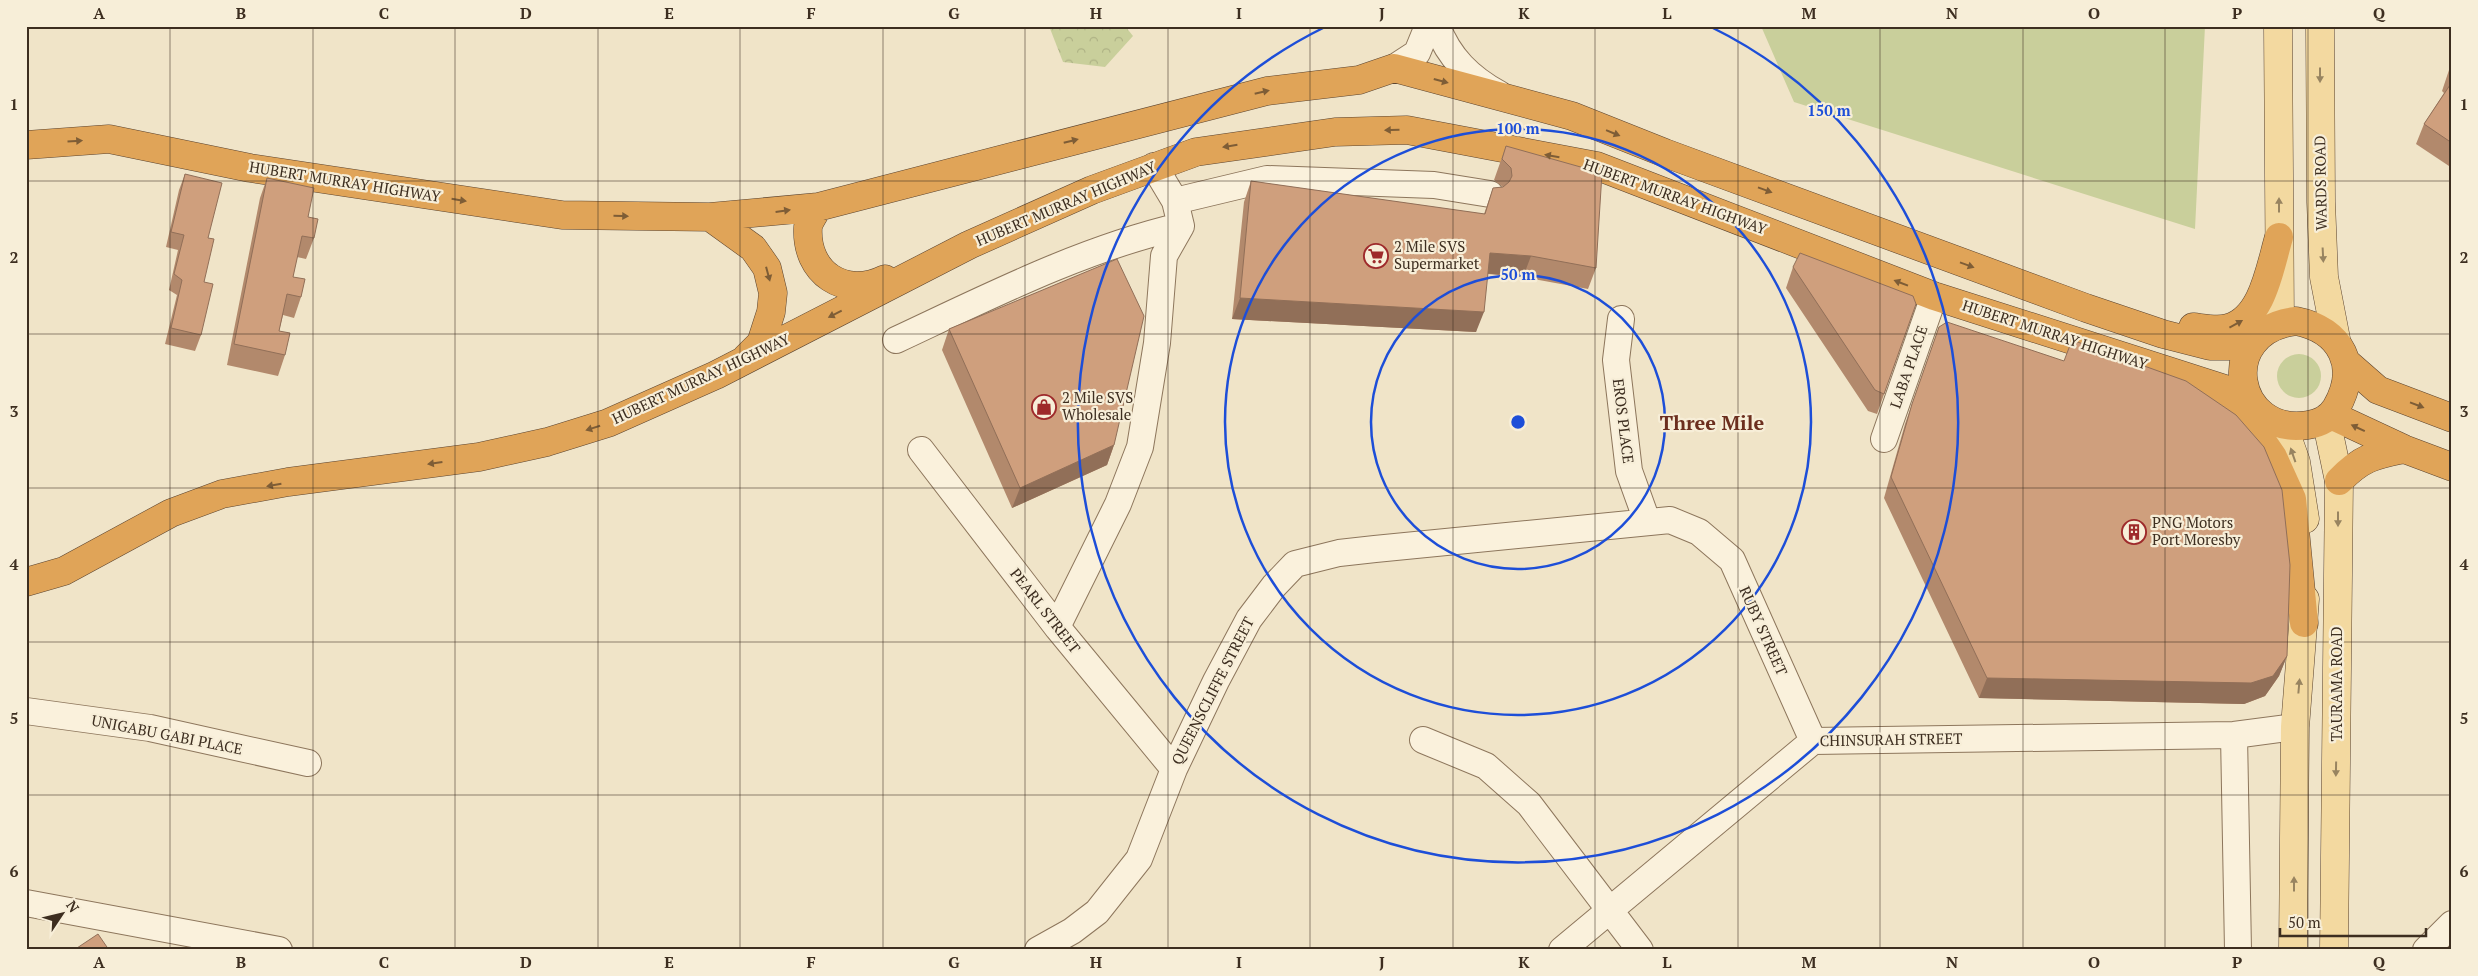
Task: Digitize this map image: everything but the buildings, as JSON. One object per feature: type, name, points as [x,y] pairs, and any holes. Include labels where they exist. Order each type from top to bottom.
[{"type":"highway","points":[[1394,68],[1572,116],[1664,153],[2086,308],[2163,334],[2210,346],[2250,346]]},
{"type":"highway","name":"HUBERT MURRAY HIGHWAY","points":[[26,145],[109,139],[250,168],[562,215],[710,218],[818,207],[1266,91],[1359,80],[1394,68]]},
{"type":"highway","name":"HUBERT MURRAY HIGHWAY","points":[[26,582],[64,571],[171,513],[222,494],[288,482],[479,457],[547,442],[608,423],[743,361],[969,245],[1092,190],[1196,152],[1335,132],[1407,130],[1598,166],[1934,296],[2247,396]]},
{"type":"highway","points":[[818,207],[808,226],[810,251],[818,266],[833,281],[855,286],[875,284],[940,250],[969,245]]},
{"type":"highway","points":[[710,218],[753,248],[767,268],[773,293],[771,312],[761,343],[743,361]]},
{"type":"highway","points":[[2086,308],[2106,308],[2160,322],[2208,329],[2228,328],[2249,317],[2264,284],[2279,237]]},
{"type":"highway","points":[[2452,418],[2378,390],[2312,324],[2296,321],[2280,323],[2263,332],[2250,346],[2243,369],[2247,396],[2262,414],[2283,425],[2299,426],[2329,417],[2452,467]]},
{"type":"highway","points":[[2329,417],[2344,391],[2347,377],[2341,351]]},
{"type":"highway","points":[[2167,371],[2217,398],[2253,428],[2273,457],[2292,499],[2304,623]]},
{"type":"highway","points":[[2339,481],[2354,465],[2371,456],[2404,449]]},
{"type":"main road","points":[[2278,26],[2280,323]]},
{"type":"main road","name":"WARDS ROAD","points":[[2320,26],[2324,278],[2341,351]]},
{"type":"main road","name":"TAURAMA ROAD","points":[[2329,417],[2339,481],[2334,950]]},
{"type":"main road","points":[[2283,425],[2296,462],[2305,512],[2304,623],[2295,727],[2293,950]]},
{"type":"street","points":[[1394,68],[1417,53],[1428,26]]},
{"type":"street","points":[[1437,26],[1444,44],[1462,68],[1481,84],[1509,99]]},
{"type":"street","points":[[1057,627],[1122,495],[1140,447],[1156,343],[1164,256],[1181,226],[1176,201],[1154,166]]},
{"type":"street","points":[[1176,201],[1267,178],[1434,185],[1490,194]]},
{"type":"street","points":[[896,340],[1010,287],[1139,236],[1181,226]]},
{"type":"street","name":"LABA PLACE","points":[[1884,439],[1934,296]]},
{"type":"street","name":"EROS PLACE","points":[[1621,318],[1616,360],[1629,472],[1648,521]]},
{"type":"street","name":"PEARL STREET","points":[[921,450],[1057,627],[1174,769]]},
{"type":"street","name":"QUEENSCLIFFE STREET","points":[[1038,950],[1072,931],[1097,912],[1139,859],[1174,769],[1249,619],[1274,586],[1295,564],[1339,553],[1648,521],[1670,520],[1699,532]]},
{"type":"street","name":"RUBY STREET","points":[[1699,532],[1732,560],[1813,741]]},
{"type":"street","name":"UNIGABU GABI PLACE","points":[[26,711],[150,728],[308,763]]},
{"type":"street","name":"CHINSURAH STREET","points":[[1562,950],[1813,741],[2234,735],[2295,727]]},
{"type":"street","points":[[2234,735],[2238,950]]},
{"type":"street","points":[[1423,740],[1486,766],[1529,804],[1640,950]]},
{"type":"street","points":[[26,903],[279,950]]},
{"type":"street","points":[[2426,950],[2452,924]]},
{"type":"green space","points":[[1049,26],[1125,26],[1133,36],[1105,67],[1063,62]]},
{"type":"green space","points":[[1761,26],[2205,26],[2195,229],[1794,102]]},
{"type":"green space","points":[[2295,354],[2303,354],[2315,360],[2321,376],[2315,392],[2303,398],[2295,398],[2283,392],[2277,380],[2277,372],[2283,360]]},
{"type":"place","name":"2 Mile SVS Supermarket","points":[[1376,256]]},
{"type":"place","name":"2 Mile SVS Wholesale","points":[[1044,407]]},
{"type":"place","name":"PNG Motors Port Moresby","points":[[2134,532]]},
{"type":"district","name":"Three Mile","points":[[1712,423]]}]
